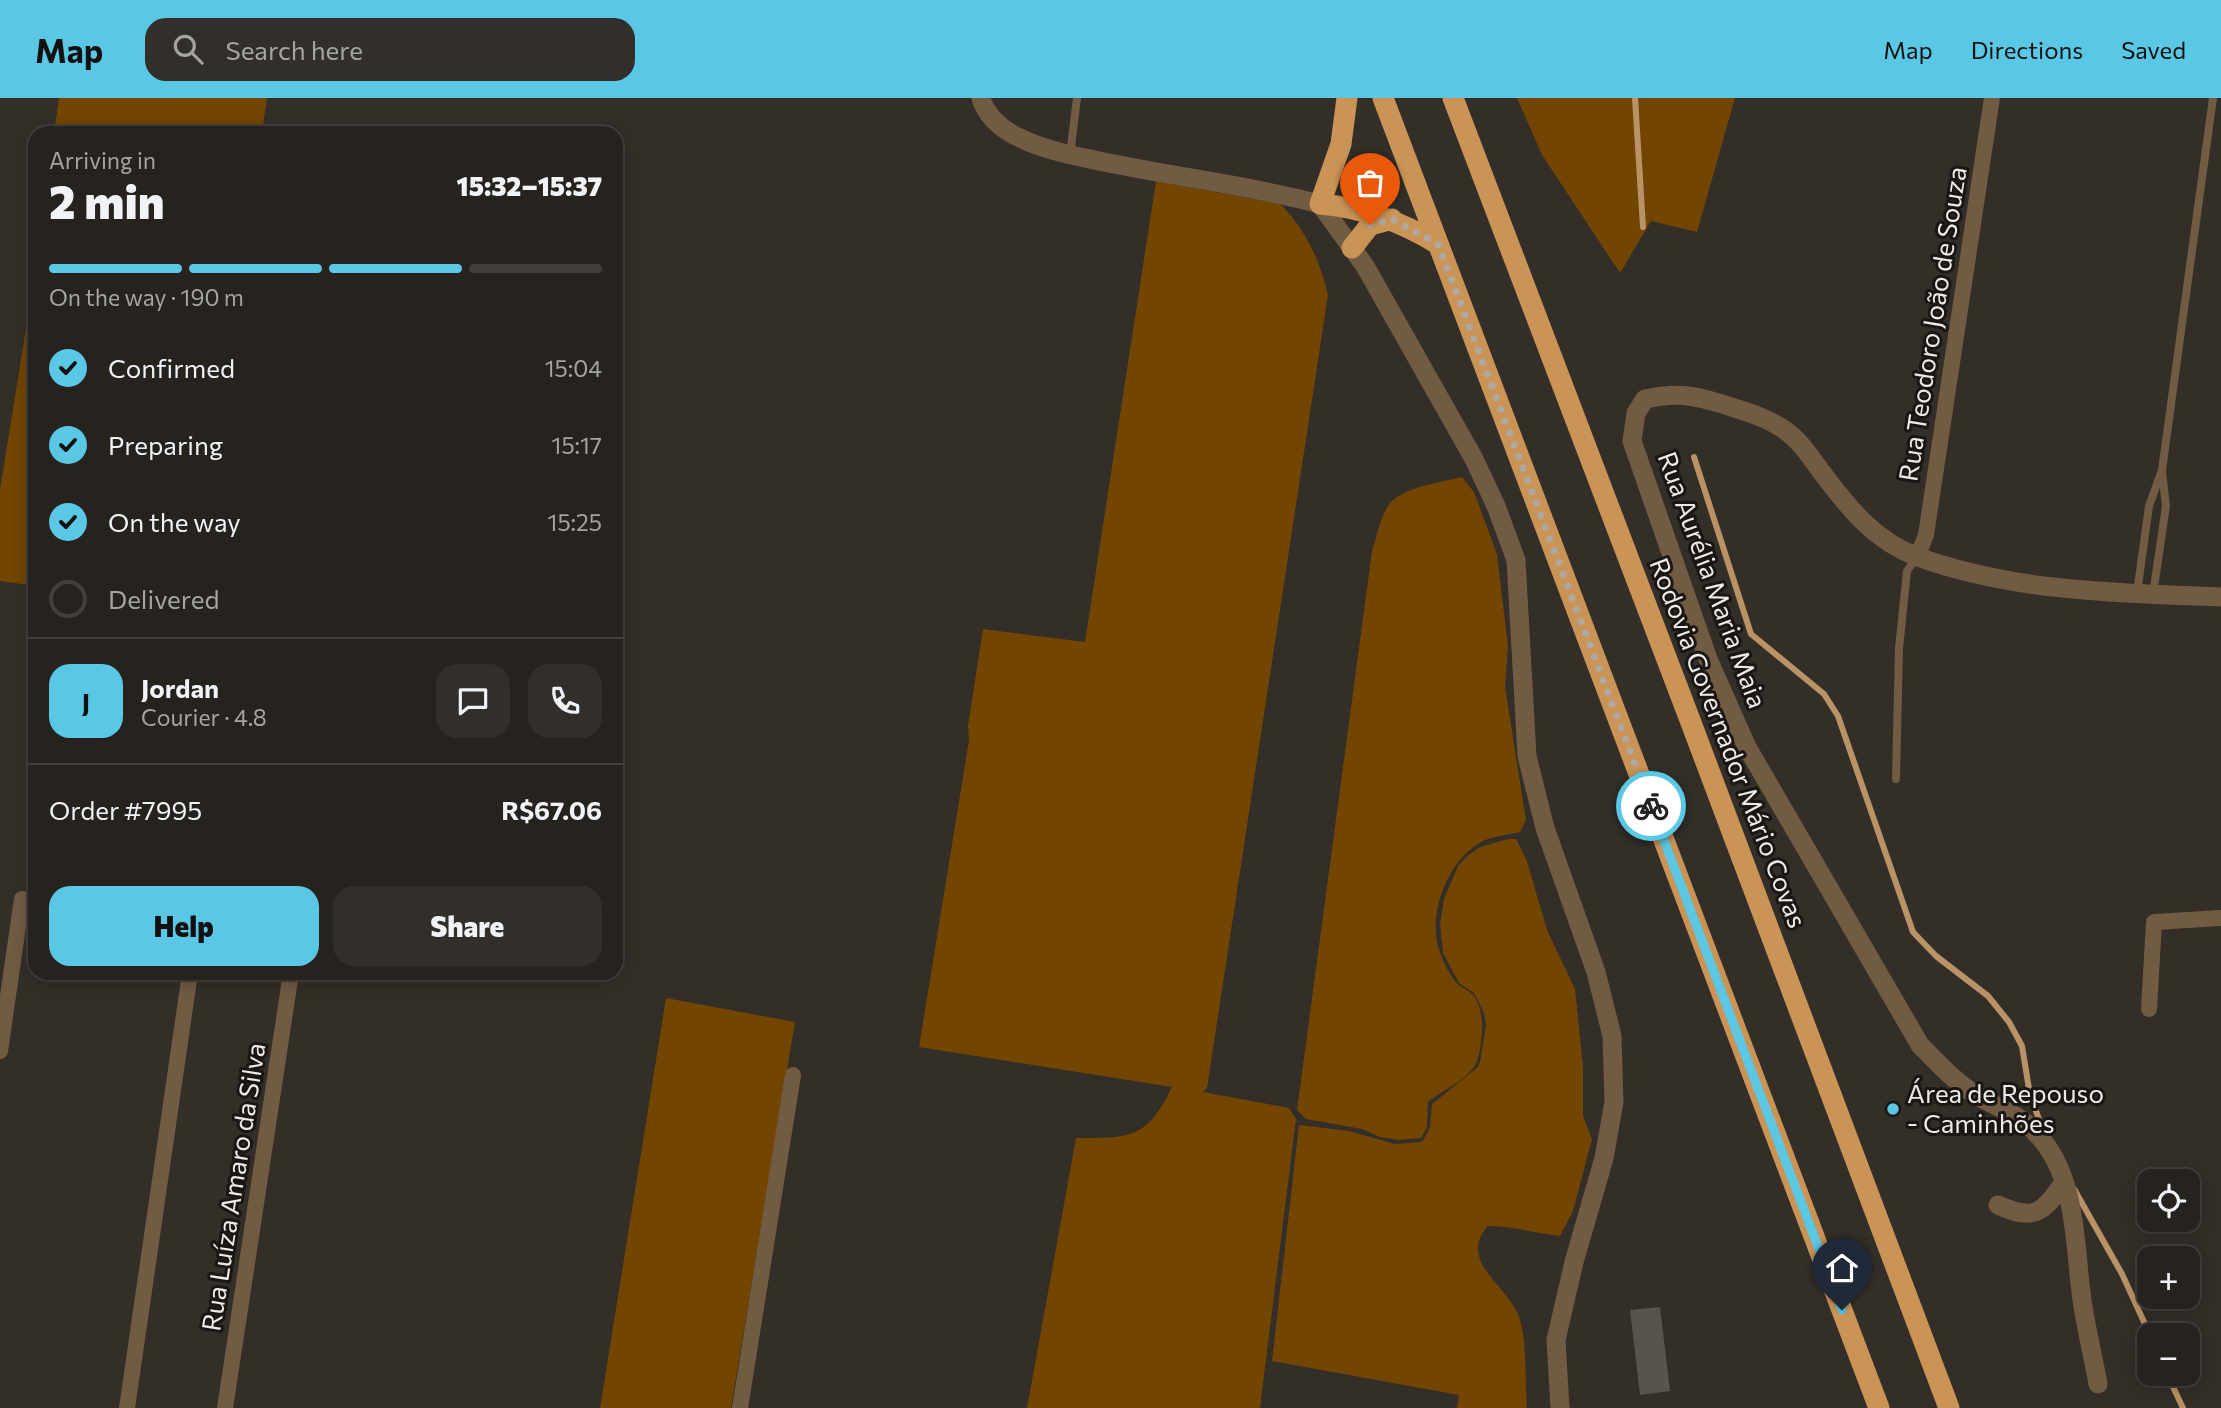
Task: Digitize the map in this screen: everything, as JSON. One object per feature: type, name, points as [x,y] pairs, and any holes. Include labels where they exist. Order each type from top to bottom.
[{"type":"highway","points":[[1347,98],[1341,144],[1320,204],[1356,209],[1392,219],[1438,244]]},
{"type":"highway","points":[[1383,98],[1879,1408]]},
{"type":"highway","name":"Rodovia Governador Mário Covas","points":[[1452,98],[1949,1408]]},
{"type":"highway","points":[[1352,248],[1370,225],[1392,219]]},
{"type":"street","points":[[981,98],[990,116],[1008,132],[1028,142],[1070,155],[1262,190],[1320,204],[1352,248],[1474,459],[1496,506],[1516,560],[1527,756],[1545,828],[1596,972],[1612,1036],[1614,1102],[1604,1158],[1574,1262],[1556,1340],[1560,1408]]},
{"type":"street","name":"Rua Teodoro João de Souza","points":[[1917,556],[1926,535],[1992,98]]},
{"type":"street","name":"Rua Aurélia Maria Maia","points":[[2098,1384],[2082,1302],[2073,1216],[2064,1182],[2049,1150],[2031,1127],[1950,1075],[1920,1045],[1747,747],[1709,659],[1646,487],[1632,441],[1636,413],[1645,399],[1670,393],[1692,395],[1764,418],[1786,431],[1802,446],[1861,521],[1878,536],[1917,556],[2017,583],[2081,591],[2221,597]]},
{"type":"street","points":[[0,1051],[23,899],[28,900]]},
{"type":"street","points":[[2149,1009],[2154,922],[2221,918]]},
{"type":"street","points":[[127,1408],[189,980]]},
{"type":"street","name":"Rua Luíza Amaro da Silva","points":[[225,1408],[290,980]]},
{"type":"street","points":[[740,1408],[793,1074]]},
{"type":"street","points":[[1997,1205],[2017,1214],[2035,1213],[2053,1200],[2064,1182]]},
{"type":"lane","points":[[1070,155],[1077,98]]},
{"type":"lane","points":[[2145,594],[2149,506],[2162,470],[2213,98]]},
{"type":"lane","points":[[2145,594],[2166,506],[2162,470]]},
{"type":"lane","points":[[1896,779],[1899,648],[1907,571],[1917,556]]},
{"type":"shaded area","points":[[59,98],[267,98],[263,126],[55,126]]},
{"type":"shaded area","points":[[1517,98],[1735,98],[1697,232],[1651,221],[1620,273],[1542,155]]},
{"type":"shaded area","points":[[1156,181],[1280,204],[1311,246],[1328,295],[1207,1088],[1203,1092],[1289,1108],[1296,1119],[1260,1408],[1027,1408],[1076,1138],[1124,1136],[1135,1132],[1154,1117],[1172,1087],[919,1047],[969,740],[968,726],[983,629],[1085,642]]},
{"type":"shaded area","points":[[28,315],[28,585],[0,581],[0,490]]},
{"type":"shaded area","points":[[1462,477],[1474,492],[1497,554],[1508,646],[1505,687],[1526,820],[1520,832],[1487,839],[1471,849],[1450,874],[1443,889],[1438,905],[1436,937],[1441,956],[1451,975],[1472,994],[1480,1008],[1481,1045],[1477,1061],[1469,1073],[1428,1102],[1427,1127],[1421,1138],[1399,1140],[1380,1137],[1362,1129],[1306,1119],[1297,1110],[1372,551],[1382,517],[1393,500],[1417,488]]},
{"type":"shaded area","points":[[1516,839],[1527,861],[1547,930],[1575,989],[1583,1066],[1583,1116],[1592,1139],[1573,1211],[1560,1236],[1488,1226],[1480,1239],[1478,1251],[1481,1262],[1513,1306],[1522,1326],[1527,1408],[1457,1408],[1459,1395],[1272,1361],[1299,1125],[1349,1131],[1395,1144],[1422,1142],[1430,1128],[1432,1104],[1477,1068],[1486,1024],[1484,1013],[1474,993],[1459,983],[1443,953],[1440,924],[1444,899],[1458,866],[1480,847]]},
{"type":"shaded area","points":[[666,998],[795,1022],[731,1408],[600,1408]]},
{"type":"building","points":[[1660,1307],[1670,1391],[1640,1395],[1630,1310]]},
{"type":"waterway","points":[[1635,98],[1643,227]]},
{"type":"waterway","points":[[1694,457],[1751,634],[1824,694],[1838,716],[1913,932],[1936,956],[1988,996],[2009,1022],[2022,1046],[2030,1095],[2043,1130]]},
{"type":"waterway","points":[[2074,1189],[2122,1274],[2144,1323]]},
{"type":"waterway","points":[[2173,1386],[2183,1408]]},
{"type":"way so far","points":[[1370,225],[1392,219],[1438,244],[1651,806]]},
{"type":"place","name":"Área de Repouso - Caminhões","points":[[1893,1109]]},
{"type":"route","points":[[1651,806],[1842,1310]]}]
